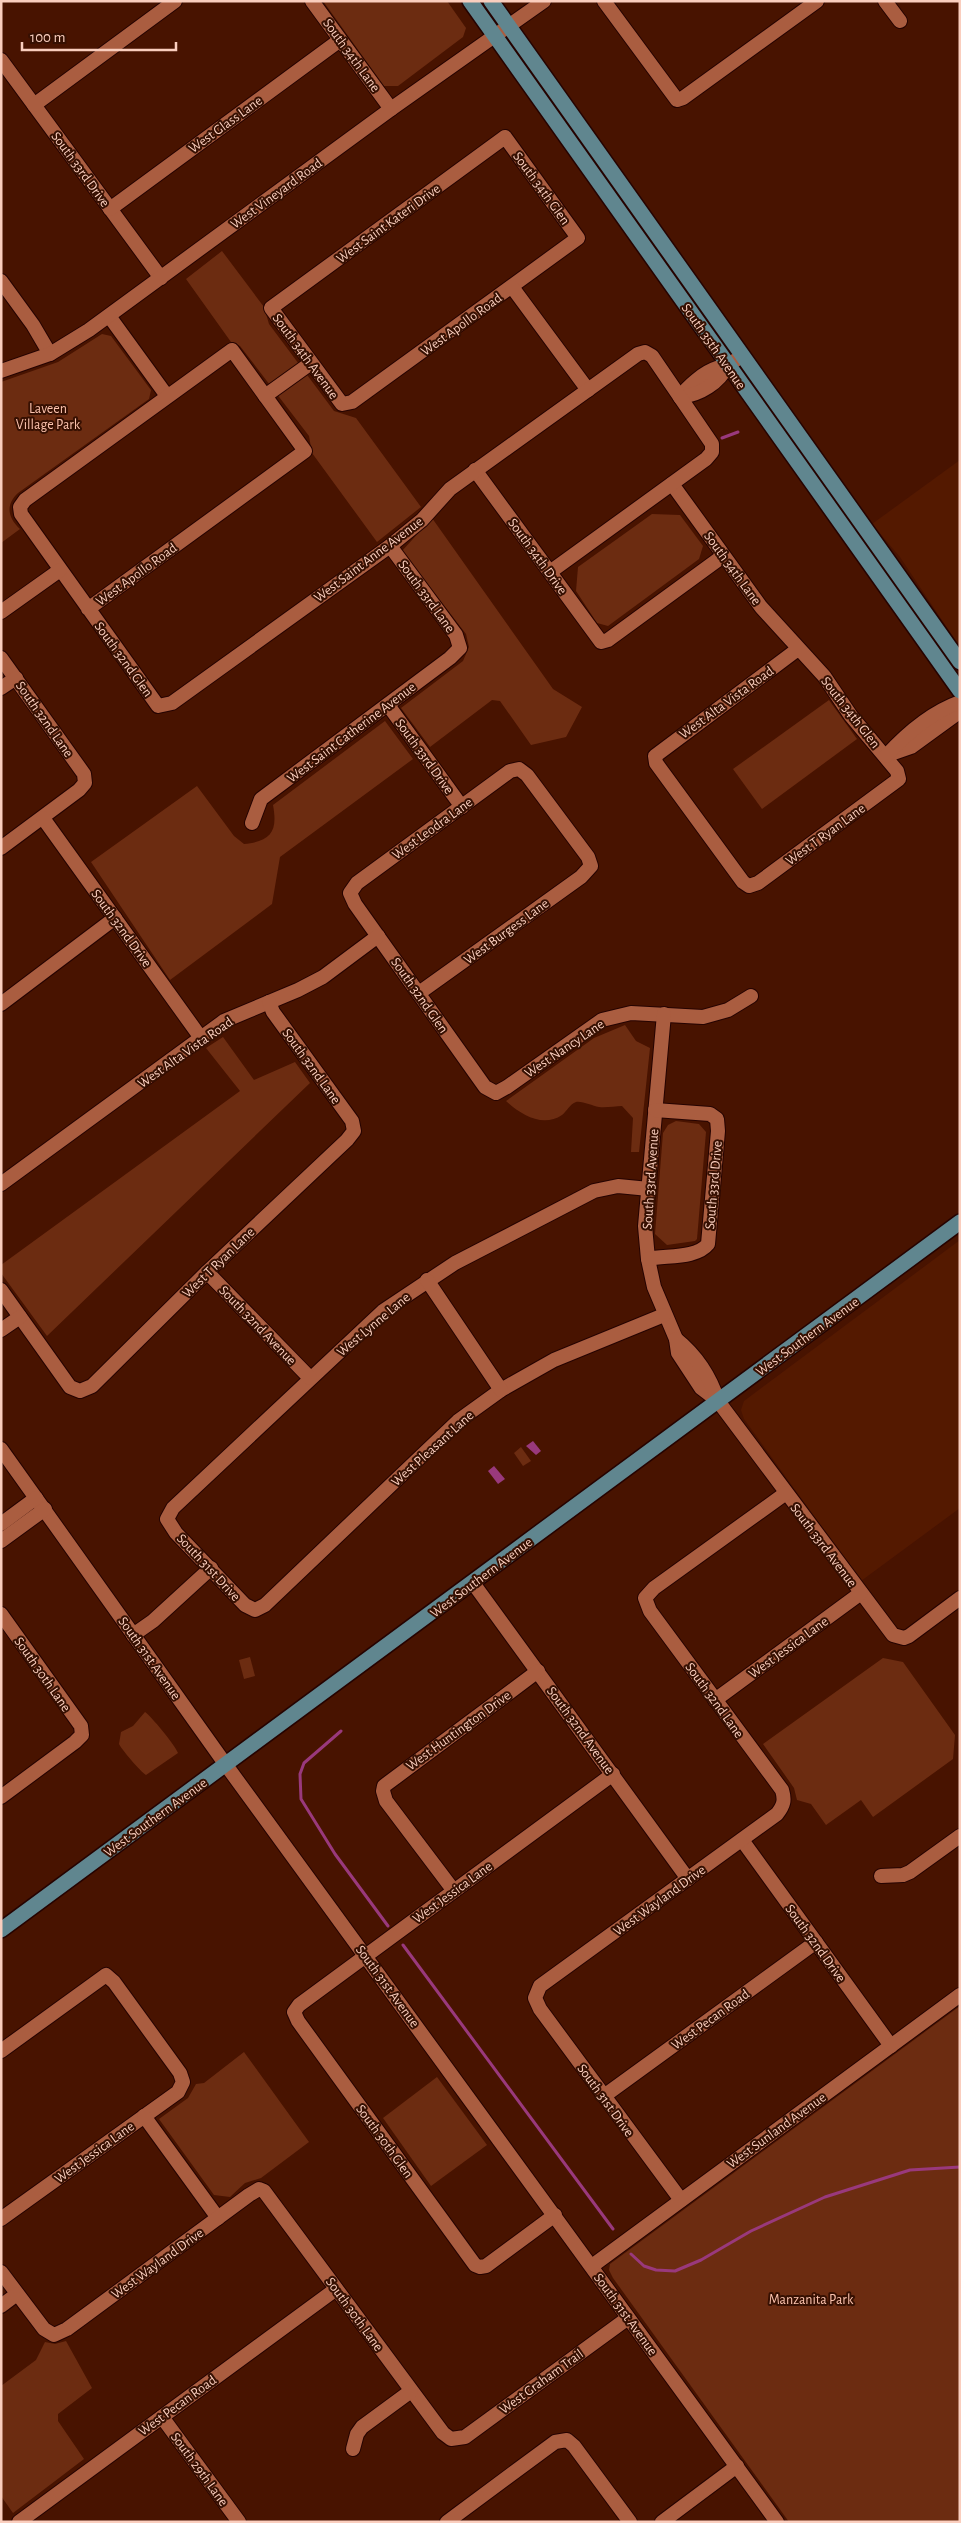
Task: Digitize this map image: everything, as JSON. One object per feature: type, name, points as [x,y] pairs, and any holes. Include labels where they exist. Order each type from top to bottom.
[{"type":"main road","name":"South 35th Avenue","points":[[470,1],[960,691]]},
{"type":"main road","name":"South 35th Avenue","points":[[491,1],[960,662]]},
{"type":"main road","name":"West Southern Avenue","points":[[1,1930],[960,1222]]},
{"type":"street","points":[[34,105],[175,1]]},
{"type":"street","name":"South 34th Lane","points":[[312,1],[391,109]]},
{"type":"street","name":"West Vineyard Road","points":[[1,371],[50,354],[109,316],[391,109],[544,1]]},
{"type":"street","points":[[604,1],[677,100],[683,98],[817,1]]},
{"type":"street","points":[[885,1],[900,21]]},
{"type":"street","name":"West Glass Lane","points":[[110,209],[340,40]]},
{"type":"street","name":"South 33rd Drive","points":[[1,60],[161,278]]},
{"type":"street","name":"South 34th Glen","points":[[505,137],[578,238]]},
{"type":"street","name":"West Saint Kateri Drive","points":[[271,308],[505,137]]},
{"type":"street","name":"West Apollo Road","points":[[342,404],[352,402],[578,238]]},
{"type":"street","points":[[1,281],[33,325],[50,354]]},
{"type":"street","points":[[512,287],[588,390]]},
{"type":"street","name":"South 34th Avenue","points":[[271,308],[342,404]]},
{"type":"street","points":[[109,316],[168,396],[232,350],[265,396],[311,363]]},
{"type":"street","name":"West Saint Anne Avenue","points":[[158,706],[172,703],[390,546],[422,520],[450,489],[638,354],[644,352],[652,356],[680,398]]},
{"type":"street","points":[[550,572],[672,484],[712,452],[712,444],[680,398],[694,396],[722,376],[728,365],[742,355]]},
{"type":"street","name":"South 32nd Glen","points":[[158,706],[21,514],[20,507],[25,500],[168,396]]},
{"type":"street","name":"West Apollo Road","points":[[88,609],[305,452],[265,396]]},
{"type":"street","name":"South 34th Drive","points":[[475,470],[601,642],[608,640],[723,556]]},
{"type":"street","name":"South 34th Lane","points":[[672,484],[761,607],[798,649]]},
{"type":"street","name":"South 33rd Lane","points":[[390,546],[456,635],[460,648]]},
{"type":"street","points":[[1,612],[60,570]]},
{"type":"street","name":"West Saint Catherine Avenue","points":[[252,822],[261,799],[450,658],[460,648]]},
{"type":"street","name":"South 34th Glen","points":[[798,649],[824,676],[851,716],[897,771],[899,779]]},
{"type":"street","name":"West Alta Vista Road","points":[[749,886],[743,882],[656,763],[655,756],[798,649]]},
{"type":"street","name":"South 32nd Lane","points":[[1,658],[84,774],[85,783],[79,790],[43,818]]},
{"type":"street","points":[[1,688],[16,678]]},
{"type":"street","points":[[886,756],[911,747],[948,706],[960,702]]},
{"type":"street","name":"South 33rd Drive","points":[[388,705],[462,807]]},
{"type":"street","points":[[931,725],[955,715],[960,708]]},
{"type":"street","name":"West Leodra Lane","points":[[350,893],[357,883],[510,772],[519,769],[527,775],[588,857],[591,866]]},
{"type":"street","name":"West T Ryan Lane","points":[[749,886],[758,883],[899,779]]},
{"type":"street","points":[[1,848],[43,818]]},
{"type":"street","name":"South 32nd Drive","points":[[43,818],[201,1038]]},
{"type":"street","name":"West Burgess Lane","points":[[419,993],[581,877],[591,866]]},
{"type":"street","name":"South 32nd Glen","points":[[350,893],[355,904],[485,1087],[496,1094]]},
{"type":"street","points":[[1,1004],[115,918]]},
{"type":"street","name":"West Alta Vista Road","points":[[1,1184],[224,1021],[323,977],[378,936]]},
{"type":"street","name":"West Nancy Lane","points":[[496,1094],[602,1020],[631,1013],[703,1017],[728,1010],[751,996]]},
{"type":"street","name":"South 32nd Lane","points":[[269,1002],[273,1012],[352,1121],[354,1131]]},
{"type":"street","name":"South 33rd Avenue","points":[[664,1014],[646,1226],[648,1259],[654,1287],[664,1315],[676,1339],[689,1349],[712,1380],[718,1401],[889,1631],[898,1637],[909,1636],[960,1598]]},
{"type":"street","name":"South 33rd Drive","points":[[648,1259],[693,1253],[704,1249],[709,1239],[718,1131],[717,1119],[710,1114],[656,1110]]},
{"type":"street","name":"West T Ryan Lane","points":[[20,1317],[70,1387],[80,1391],[92,1386],[207,1272],[347,1140],[354,1131]]},
{"type":"street","name":"West Lynne Lane","points":[[167,1519],[172,1508],[310,1378],[383,1311],[427,1280],[594,1191],[618,1186],[649,1190]]},
{"type":"street","name":"South 32nd Avenue","points":[[207,1272],[310,1378]]},
{"type":"street","points":[[427,1280],[500,1390]]},
{"type":"street","points":[[1,1290],[20,1317],[1,1330]]},
{"type":"street","name":"West Pleasant Lane","points":[[255,1610],[265,1605],[458,1421],[500,1390],[554,1360],[664,1315]]},
{"type":"street","name":"South 31st Avenue","points":[[1,1449],[226,1765],[777,2522]]},
{"type":"street","name":"South 32nd Lane","points":[[784,1802],[782,1790],[650,1611],[645,1598],[654,1588],[786,1493]]},
{"type":"street","points":[[1,1524],[36,1498]]},
{"type":"street","points":[[2,1539],[45,1509]]},
{"type":"street","name":"South 31st Drive","points":[[167,1519],[176,1532],[245,1605],[255,1610]]},
{"type":"street","points":[[133,1635],[153,1621],[211,1568]]},
{"type":"street","name":"South 32nd Avenue","points":[[473,1583],[688,1879]]},
{"type":"street","name":"West Jessica Lane","points":[[715,1700],[861,1593]]},
{"type":"street","name":"South 30th Lane","points":[[1,1614],[6,1630],[81,1726],[82,1735],[1,1797]]},
{"type":"street","name":"West Huntington Drive","points":[[454,1891],[386,1801],[383,1791],[388,1781],[538,1671]]},
{"type":"street","name":"West Jessica Lane","points":[[294,2012],[299,2005],[613,1774]]},
{"type":"street","name":"West Wayland Drive","points":[[535,1998],[540,1986],[778,1814],[784,1802]]},
{"type":"street","points":[[881,1876],[903,1875],[910,1872],[960,1836]]},
{"type":"street","name":"South 32nd Drive","points":[[742,1840],[891,2046]]},
{"type":"street","name":"West Pecan Road","points":[[604,2096],[816,1942]]},
{"type":"street","name":"West Jessica Lane","points":[[1,2219],[178,2092],[183,2082],[174,2065],[114,1982],[106,1975],[3,2045]]},
{"type":"street","name":"West Sunland Avenue","points":[[592,2266],[960,1995]]},
{"type":"street","name":"South 31st Drive","points":[[535,1998],[540,2009],[681,2200]]},
{"type":"street","name":"South 30th Glen","points":[[294,2012],[315,2046],[475,2264],[480,2267],[486,2266],[554,2215]]},
{"type":"street","points":[[144,2116],[218,2218]]},
{"type":"street","name":"South 30th Lane","points":[[259,2189],[268,2195],[411,2391],[443,2433],[451,2439]]},
{"type":"street","name":"West Wayland Drive","points":[[17,2294],[44,2329],[54,2335],[67,2330],[259,2189]]},
{"type":"street","points":[[1,2272],[17,2294],[1,2306]]},
{"type":"street","name":"West Pecan Road","points":[[19,2522],[336,2289]]},
{"type":"street","name":"West Graham Trail","points":[[451,2439],[465,2437],[628,2318]]},
{"type":"street","points":[[353,2449],[357,2434],[362,2427],[411,2391]]},
{"type":"street","name":"South 29th Lane","points":[[162,2417],[237,2521]]},
{"type":"street","points":[[447,2522],[555,2442],[567,2440],[574,2446],[630,2522]]},
{"type":"street","points":[[662,2522],[736,2466]]},
{"type":"shaded area","points":[[960,460],[960,647],[900,557],[872,524]]},
{"type":"shaded area","points":[[960,1240],[960,1508],[861,1581],[744,1419],[741,1410],[744,1401]]},
{"type":"shaded area","points":[[533,1441],[541,1451],[536,1455],[526,1446]]},
{"type":"shaded area","points":[[494,1466],[505,1479],[498,1484],[488,1471]]},
{"type":"green space","points":[[323,1],[447,1],[466,28],[463,37],[398,86],[384,86]]},
{"type":"green space","points":[[222,251],[264,307],[269,324],[334,411],[356,418],[421,507],[377,542],[312,453],[309,436],[240,346],[231,342],[186,279]]},
{"type":"green space","name":"Laveen Village Park","points":[[102,334],[111,336],[151,390],[149,399],[18,493],[11,502],[10,511],[13,520],[20,529],[1,543],[1,382],[58,362]]},
{"type":"green space","points":[[652,514],[680,515],[703,546],[699,559],[608,626],[597,623],[576,591],[578,567]]},
{"type":"green space","points":[[432,518],[553,689],[582,707],[566,737],[531,745],[500,701],[492,700],[430,747],[401,708],[463,661],[469,647],[466,634],[402,551]]},
{"type":"green space","points":[[829,700],[857,739],[762,809],[733,769]]},
{"type":"green space","points":[[385,721],[413,759],[280,857],[272,904],[170,980],[91,862],[197,786],[234,836],[244,844],[261,840],[271,834],[274,822],[273,805]]},
{"type":"green space","points":[[625,1025],[636,1041],[650,1048],[639,1152],[631,1152],[633,1118],[622,1106],[602,1107],[576,1102],[555,1119],[540,1120],[525,1115],[506,1101],[594,1038]]},
{"type":"green space","points":[[223,1037],[254,1080],[295,1062],[310,1083],[47,1336],[1,1273],[1,1265],[240,1091],[206,1048]]},
{"type":"green space","points":[[676,1121],[699,1124],[706,1132],[697,1239],[695,1241],[667,1245],[655,1234],[663,1133],[668,1125]]},
{"type":"green space","points":[[521,1447],[531,1461],[523,1466],[514,1453]]},
{"type":"green space","points":[[250,1657],[255,1676],[244,1679],[239,1660]]},
{"type":"green space","points":[[883,1658],[903,1662],[955,1735],[953,1759],[873,1817],[861,1800],[826,1825],[811,1804],[797,1800],[794,1788],[763,1744]]},
{"type":"green space","points":[[145,1712],[163,1731],[178,1753],[146,1775],[119,1744],[121,1732],[133,1726]]},
{"type":"green space","name":"Manzanita Park","points":[[960,2006],[960,2522],[789,2522],[613,2278],[609,2270],[610,2264]]},
{"type":"green space","points":[[244,2052],[309,2142],[261,2178],[245,2183],[230,2197],[214,2195],[159,2119],[188,2098],[196,2084],[204,2083]]},
{"type":"green space","points":[[437,2077],[487,2145],[431,2186],[383,2118]]},
{"type":"green space","points":[[66,2341],[92,2388],[58,2414],[58,2421],[84,2459],[13,2513],[1,2496],[1,2386],[36,2360],[45,2342],[55,2344]]},
{"type":"waterway","points":[[722,438],[738,432]]},
{"type":"waterway","points":[[341,1731],[304,1763],[300,1774],[301,1799],[335,1854],[388,1926]]},
{"type":"waterway","points":[[403,1945],[613,2229]]},
{"type":"waterway","points":[[631,2254],[644,2266],[656,2270],[675,2271],[701,2260],[751,2231],[825,2197],[910,2170],[960,2167]]}]
